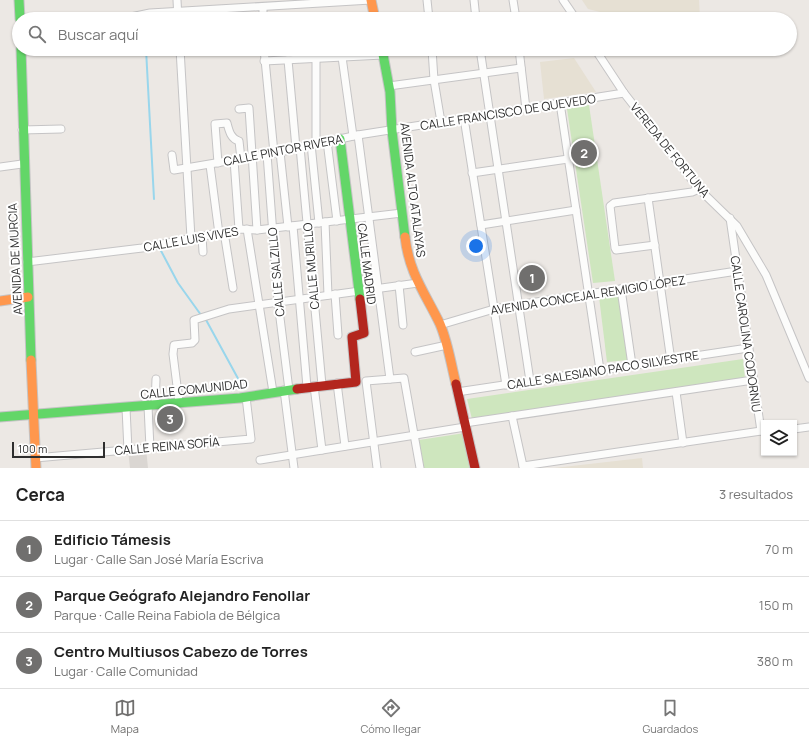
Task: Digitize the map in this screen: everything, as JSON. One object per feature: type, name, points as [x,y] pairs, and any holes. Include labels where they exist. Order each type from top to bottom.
[{"type":"street","points":[[19,0],[20,12]]},
{"type":"street","points":[[177,0],[178,12]]},
{"type":"street","points":[[210,12],[371,0],[374,12]]},
{"type":"street","points":[[427,0],[428,12]]},
{"type":"street","points":[[474,0],[475,12]]},
{"type":"street","points":[[513,0],[515,12]]},
{"type":"street","points":[[563,0],[571,12]]},
{"type":"street","points":[[262,7],[262,12]]},
{"type":"street","name":"AVENIDA DE MURCIA","points":[[20,56],[22,164],[36,468]]},
{"type":"street","points":[[180,56],[191,238]]},
{"type":"street","points":[[264,56],[273,153],[290,226],[322,450]]},
{"type":"street","points":[[264,61],[350,56]]},
{"type":"street","name":"AVENIDA ALTO ATALAYAS","points":[[383,56],[389,86],[392,131],[406,246],[413,273],[440,325],[447,345],[475,468]]},
{"type":"street","points":[[432,56],[434,80],[441,122]]},
{"type":"street","points":[[481,56],[488,114],[498,169],[517,305],[530,381]]},
{"type":"street","points":[[520,56],[526,109]]},
{"type":"street","name":"VEREDA DE FORTUNA","points":[[600,56],[624,93],[699,189],[737,226],[766,275],[809,378]]},
{"type":"street","points":[[342,57],[370,217],[390,379]]},
{"type":"street","points":[[316,58],[314,144],[331,295],[338,335]]},
{"type":"street","name":"CALLE MURILLO","points":[[288,60],[314,297],[314,386]]},
{"type":"street","points":[[389,86],[522,68]]},
{"type":"street","name":"CALLE FRANCISCO DE QUEVEDO","points":[[392,131],[488,114],[624,93]]},
{"type":"street","points":[[560,103],[600,370]]},
{"type":"street","points":[[239,109],[249,108],[254,157],[257,230]]},
{"type":"street","points":[[464,118],[506,385]]},
{"type":"street","points":[[218,163],[215,124],[227,123],[229,132],[235,140],[240,141],[237,160],[243,229],[260,304],[273,392]]},
{"type":"street","points":[[22,130],[61,129]]},
{"type":"street","name":"CALLE PINTOR RIVERA","points":[[172,155],[174,170],[254,157],[327,141],[392,131]]},
{"type":"street","name":"CALLE MADRID","points":[[340,139],[364,333],[352,337],[356,382]]},
{"type":"street","points":[[327,141],[337,221]]},
{"type":"street","name":"CALLE SALZILLO","points":[[273,153],[272,228],[294,468]]},
{"type":"street","points":[[472,173],[568,159]]},
{"type":"street","points":[[0,166],[22,164]]},
{"type":"street","points":[[210,165],[221,233],[233,288]]},
{"type":"street","points":[[655,245],[616,250],[610,206],[614,204],[699,189]]},
{"type":"street","points":[[648,198],[672,361]]},
{"type":"street","points":[[480,225],[576,210]]},
{"type":"street","name":"CALLE LUIS VIVES","points":[[27,262],[142,248],[243,229],[257,230],[402,213]]},
{"type":"street","name":"CALLE CAROLINA CODORNIU","points":[[730,218],[748,348],[761,426]]},
{"type":"street","points":[[732,236],[737,226]]},
{"type":"street","points":[[202,236],[203,252]]},
{"type":"street","name":"AVENIDA CONCEJAL REMIGIO LÓPEZ","points":[[440,325],[517,305],[737,271]]},
{"type":"street","points":[[179,402],[173,354],[174,345],[192,343],[195,340],[194,320],[229,309],[418,282]]},
{"type":"street","points":[[399,285],[404,325]]},
{"type":"street","points":[[621,289],[632,365]]},
{"type":"street","points":[[0,301],[28,297]]},
{"type":"street","points":[[415,352],[447,345]]},
{"type":"street","name":"CALLE SALESIANO PACO SILVESTRE","points":[[457,392],[632,365],[672,361],[748,348]]},
{"type":"street","points":[[377,468],[366,381],[404,378],[420,468]]},
{"type":"street","points":[[150,448],[152,405],[156,379]]},
{"type":"street","points":[[260,460],[414,435],[512,416],[753,380]]},
{"type":"street","name":"CALLE COMUNIDAD","points":[[0,417],[34,416],[126,408],[137,409],[152,405],[179,402],[236,400],[286,390],[356,382]]},
{"type":"street","points":[[337,384],[346,446]]},
{"type":"street","points":[[676,392],[683,442]]},
{"type":"street","name":"CALLE REINA SOFÍA","points":[[35,458],[128,450],[140,446],[150,448],[239,437],[251,439],[246,397]]},
{"type":"street","points":[[126,408],[128,450]]},
{"type":"street","points":[[512,416],[522,467],[683,442],[761,432]]},
{"type":"street","points":[[797,429],[809,427]]},
{"type":"shaded area","points":[[582,0],[699,0],[700,12],[600,12],[588,9]]},
{"type":"shaded area","points":[[574,58],[596,92],[544,99],[540,62]]},
{"type":"shaded area","points":[[146,448],[148,468],[130,468],[128,450]]},
{"type":"shaded area","points":[[642,458],[643,468],[554,468]]},
{"type":"green space","points":[[589,105],[615,281],[593,283],[567,109]]},
{"type":"green space","points":[[619,295],[628,360],[607,362],[599,297]]},
{"type":"green space","points":[[743,359],[745,379],[472,419],[467,399]]},
{"type":"green space","points":[[465,433],[471,468],[424,468],[419,440]]},
{"type":"waterway","points":[[146,56],[154,199]]},
{"type":"waterway","points":[[159,247],[178,283],[201,315]]},
{"type":"waterway","points":[[205,318],[241,384]]},
{"type":"traffic: fast","points":[[19,0],[20,12]]},
{"type":"traffic: fast","points":[[21,56],[31,360]]},
{"type":"traffic: fast","points":[[383,56],[390,92],[392,131],[405,237]]},
{"type":"traffic: fast","points":[[340,139],[360,299]]},
{"type":"traffic: fast","points":[[0,417],[240,398],[297,389]]},
{"type":"traffic: slow","points":[[371,0],[374,12]]},
{"type":"traffic: slow","points":[[405,237],[407,250],[414,272],[443,331],[456,384]]},
{"type":"traffic: slow","points":[[0,301],[28,297]]},
{"type":"traffic: slow","points":[[31,360],[36,468]]},
{"type":"traffic: jam","points":[[297,389],[356,382],[352,337],[364,333],[360,299]]},
{"type":"traffic: jam","points":[[456,384],[475,468]]},
{"type":"place","name":"Parque Geógrafo Alejandro Fenollar","points":[[584,153]]},
{"type":"place","name":"Edificio Támesis","points":[[532,278]]},
{"type":"place","name":"Centro Multiusos Cabezo de Torres","points":[[170,419]]}]
